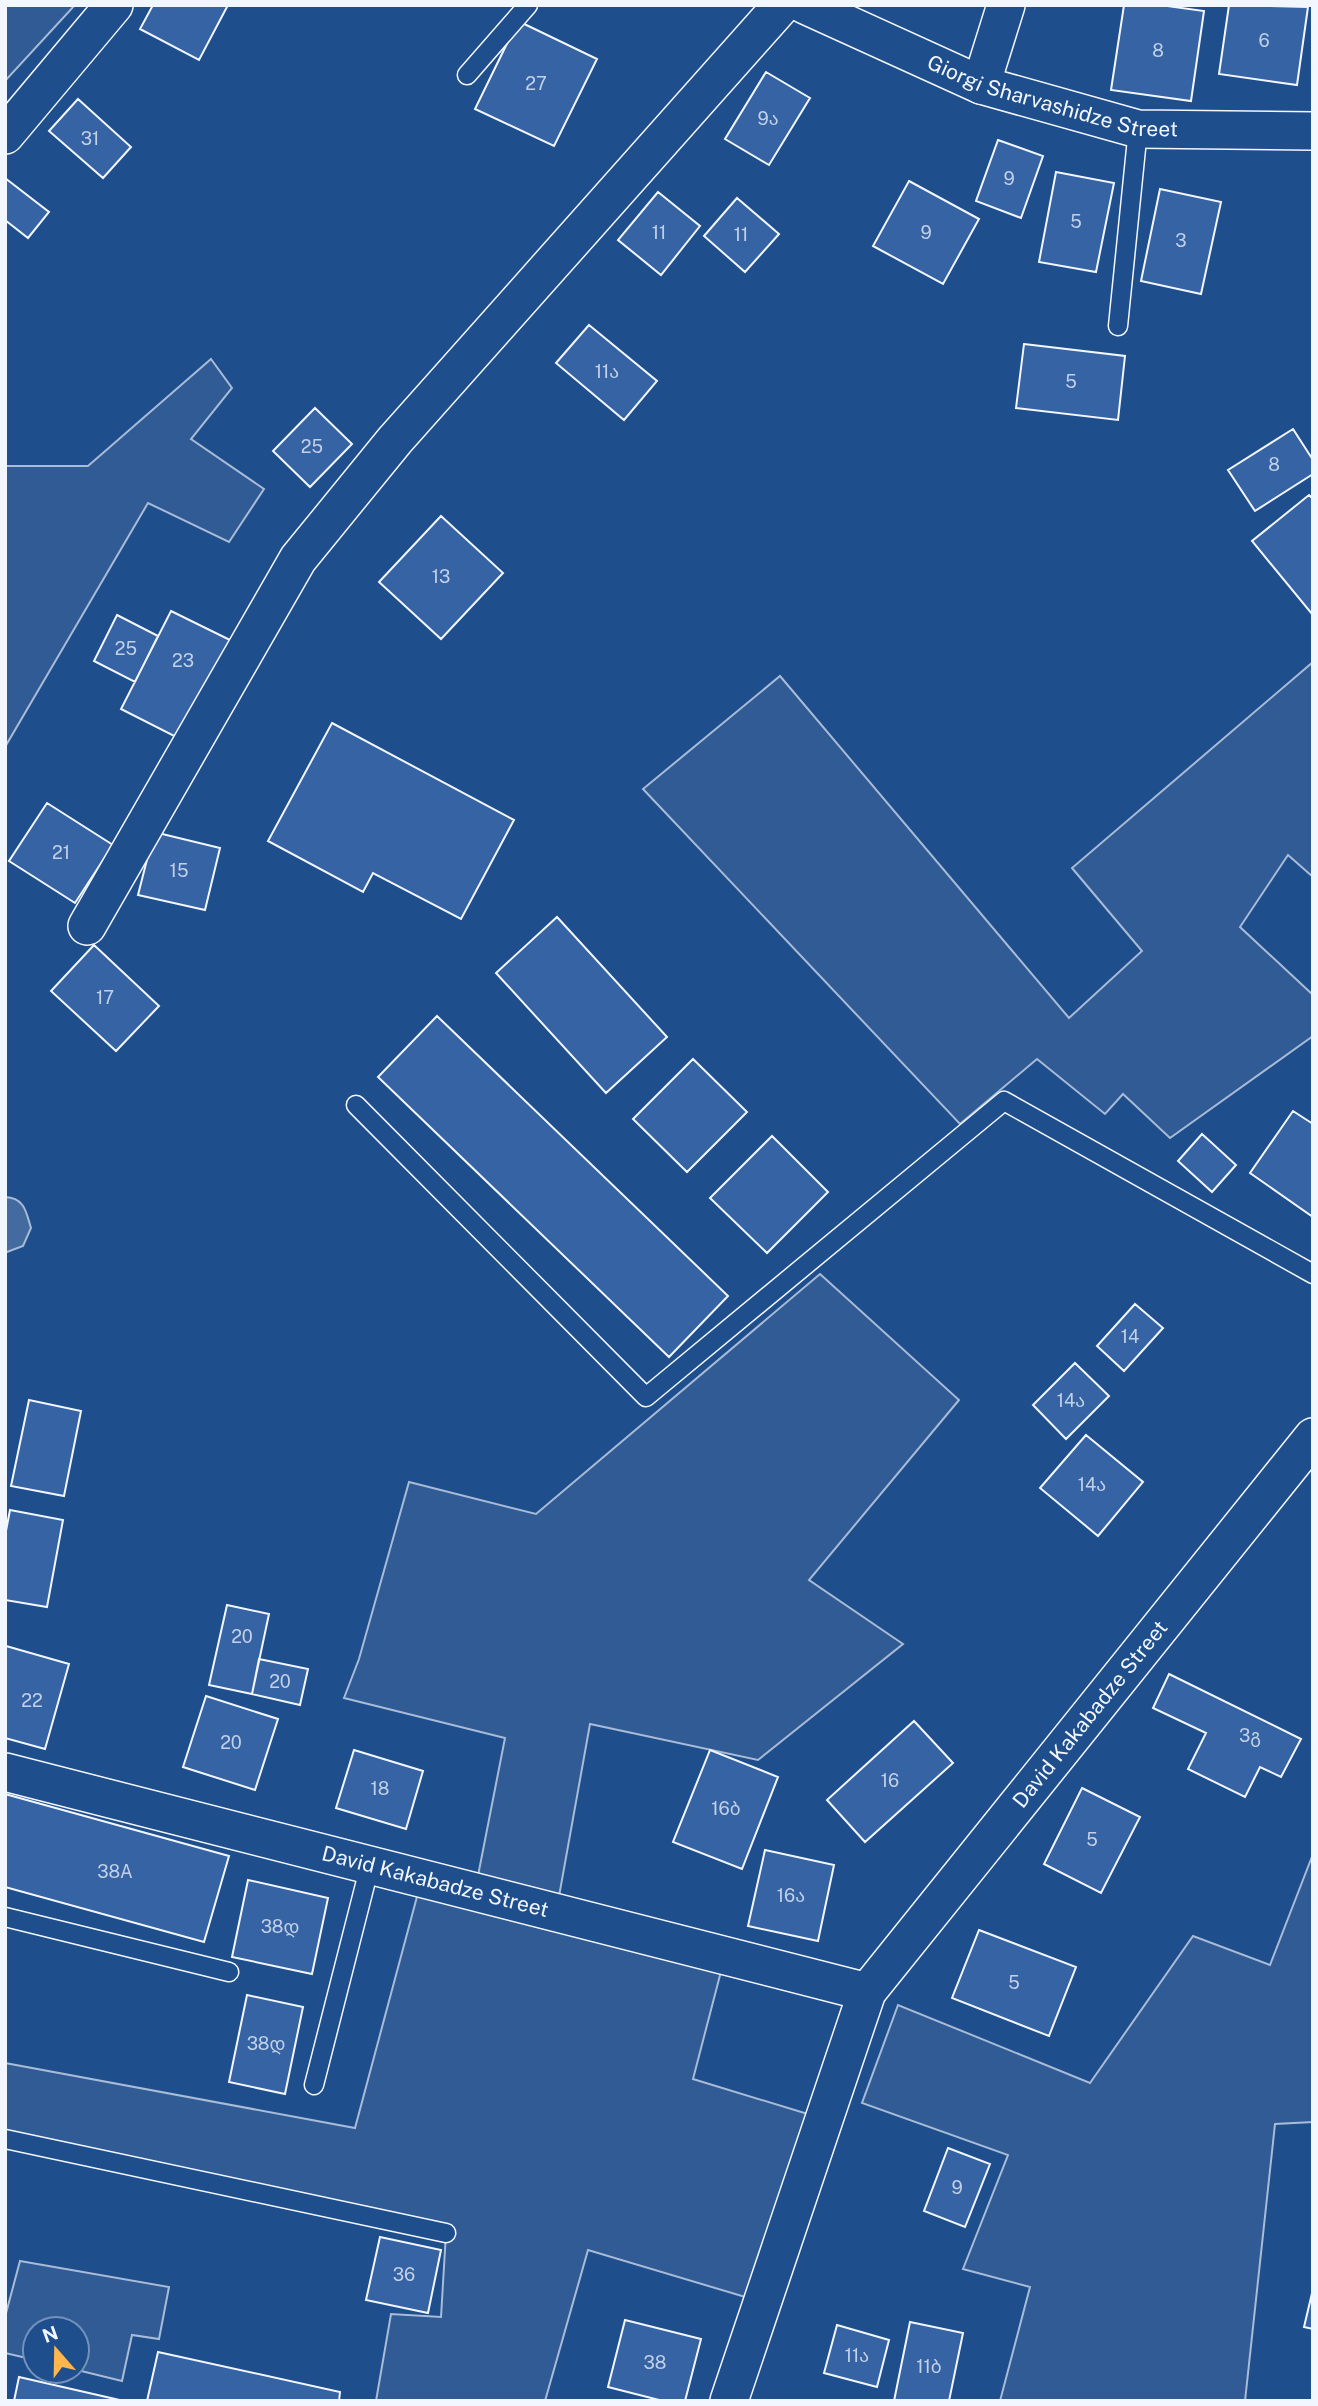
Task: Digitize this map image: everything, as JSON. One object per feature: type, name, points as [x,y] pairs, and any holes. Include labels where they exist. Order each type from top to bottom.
[{"type":"street","points":[[5,135],[114,5]]},
{"type":"street","points":[[87,926],[298,559],[395,440],[782,5]]},
{"type":"street","name":"Giorgi Sharvashidze Street","points":[[805,5],[981,85],[1138,129],[1313,131]]},
{"type":"street","points":[[981,85],[1006,5]]},
{"type":"street","name":"David Kakabadze Street","points":[[729,2401],[867,1992],[1313,1437]]},
{"type":"street","name":"David Kakabadze Street","points":[[5,1772],[867,1992]]},
{"type":"lane","points":[[467,75],[527,5]]},
{"type":"lane","points":[[1118,326],[1138,129]]},
{"type":"lane","points":[[356,1105],[646,1397],[1004,1101],[1313,1274]]},
{"type":"lane","points":[[314,2085],[370,1865]]},
{"type":"lane","points":[[5,1917],[229,1972]]},
{"type":"lane","points":[[5,2139],[446,2233]]},
{"type":"shaded area","points":[[5,5],[75,5],[5,81]]},
{"type":"shaded area","points":[[211,359],[232,388],[191,439],[264,489],[229,542],[148,503],[5,747],[5,466],[88,466]]},
{"type":"shaded area","points":[[1313,662],[1313,877],[1288,855],[1240,927],[1313,995],[1313,1036],[1170,1138],[1123,1094],[1105,1114],[1037,1059],[960,1124],[643,789],[780,676],[1069,1018],[1142,951],[1072,868]]},
{"type":"shaded area","points":[[5,1197],[21,1203],[31,1228],[23,1246],[7,1252],[5,1252]]},
{"type":"shaded area","points":[[820,1274],[959,1400],[809,1580],[903,1644],[758,1760],[590,1724],[556,1913],[725,1956],[693,2079],[824,2119],[762,2302],[588,2250],[545,2401],[376,2401],[391,2314],[441,2317],[446,2233],[5,2139],[5,2063],[355,2128],[422,1878],[475,1891],[505,1738],[344,1698],[359,1659],[409,1482],[536,1514]]},
{"type":"shaded area","points":[[1313,1854],[1313,2122],[1275,2124],[1245,2401],[1000,2401],[1030,2287],[963,2269],[1008,2155],[862,2103],[898,2005],[1090,2083],[1193,1936],[1270,1965]]},
{"type":"shaded area","points":[[20,2261],[169,2287],[159,2339],[132,2335],[122,2381],[91,2373],[91,2315],[21,2315],[21,2357],[5,2353],[5,2317]]},
{"type":"building","points":[[153,5],[228,5],[199,60],[140,29]]},
{"type":"building","points":[[1124,5],[1160,5],[1204,11],[1191,101],[1111,90]]},
{"type":"building","points":[[1229,5],[1308,7],[1297,85],[1219,74]]},
{"type":"building","points":[[518,21],[597,59],[554,146],[475,109]]},
{"type":"building","points":[[766,72],[810,98],[769,165],[725,139]]},
{"type":"building","points":[[78,99],[131,147],[103,178],[49,131]]},
{"type":"building","points":[[998,140],[1043,156],[1021,218],[976,201]]},
{"type":"building","points":[[1056,172],[1114,183],[1096,272],[1039,262]]},
{"type":"building","points":[[5,178],[49,212],[28,238],[5,220]]},
{"type":"building","points":[[909,181],[979,219],[943,284],[873,246]]},
{"type":"building","points":[[1160,189],[1221,202],[1201,294],[1141,281]]},
{"type":"building","points":[[658,192],[700,226],[661,275],[618,240]]},
{"type":"building","points":[[737,198],[779,234],[745,272],[704,236]]},
{"type":"building","points":[[589,325],[657,381],[624,420],[556,363]]},
{"type":"building","points":[[1024,344],[1125,356],[1118,420],[1016,408]]},
{"type":"building","points":[[315,408],[352,444],[310,487],[273,451]]},
{"type":"building","points":[[1293,429],[1313,460],[1313,474],[1255,511],[1228,470]]},
{"type":"building","points":[[1309,495],[1313,499],[1312,614],[1252,541]]},
{"type":"building","points":[[441,516],[503,573],[441,639],[379,582]]},
{"type":"building","points":[[171,611],[230,640],[180,739],[121,709]]},
{"type":"building","points":[[117,615],[158,636],[135,682],[94,661]]},
{"type":"building","points":[[332,723],[514,820],[461,919],[373,873],[363,892],[268,841]]},
{"type":"building","points":[[47,803],[113,845],[75,903],[9,861]]},
{"type":"building","points":[[154,832],[220,848],[205,910],[138,895]]},
{"type":"building","points":[[557,917],[667,1037],[606,1093],[496,973]]},
{"type":"building","points":[[94,945],[159,1006],[116,1051],[51,991]]},
{"type":"building","points":[[437,1016],[728,1296],[669,1357],[378,1077]]},
{"type":"building","points":[[693,1059],[747,1112],[687,1172],[633,1119]]},
{"type":"building","points":[[1293,1111],[1313,1124],[1313,1217],[1250,1173]]},
{"type":"building","points":[[1202,1134],[1236,1165],[1212,1192],[1178,1161]]},
{"type":"building","points":[[772,1136],[828,1192],[767,1253],[710,1198]]},
{"type":"building","points":[[1135,1304],[1163,1328],[1124,1371],[1097,1346]]},
{"type":"building","points":[[1075,1363],[1109,1396],[1066,1439],[1033,1405]]},
{"type":"building","points":[[29,1400],[81,1411],[64,1496],[11,1486]]},
{"type":"building","points":[[1086,1435],[1143,1482],[1098,1536],[1040,1488]]},
{"type":"building","points":[[10,1510],[63,1520],[47,1607],[5,1600],[5,1536]]},
{"type":"building","points":[[227,1605],[269,1614],[252,1694],[209,1685]]},
{"type":"building","points":[[6,1646],[69,1664],[45,1749],[5,1738]]},
{"type":"building","points":[[259,1659],[308,1669],[300,1705],[252,1694]]},
{"type":"building","points":[[1169,1674],[1301,1739],[1281,1777],[1260,1767],[1245,1797],[1188,1769],[1206,1733],[1153,1708]]},
{"type":"building","points":[[206,1696],[278,1719],[255,1790],[183,1767]]},
{"type":"building","points":[[914,1721],[953,1763],[865,1842],[827,1800]]},
{"type":"building","points":[[354,1750],[423,1771],[406,1829],[336,1808]]},
{"type":"building","points":[[710,1750],[778,1777],[742,1869],[673,1842]]},
{"type":"building","points":[[1082,1788],[1140,1817],[1101,1893],[1044,1864]]},
{"type":"building","points":[[5,1794],[229,1856],[204,1942],[5,1887]]},
{"type":"building","points":[[765,1850],[834,1865],[818,1941],[748,1926]]},
{"type":"building","points":[[248,1880],[328,1898],[312,1974],[232,1957]]},
{"type":"building","points":[[979,1930],[1076,1967],[1049,2036],[952,1998]]},
{"type":"building","points":[[247,1995],[303,2007],[285,2094],[229,2082]]},
{"type":"building","points":[[948,2148],[990,2164],[965,2227],[924,2211]]},
{"type":"building","points":[[380,2237],[441,2250],[428,2313],[366,2300]]},
{"type":"building","points":[[1313,2289],[1313,2329],[1304,2327]]},
{"type":"building","points":[[625,2320],[701,2339],[685,2401],[663,2401],[608,2387]]},
{"type":"building","points":[[910,2322],[963,2333],[949,2401],[894,2401]]},
{"type":"building","points":[[837,2325],[889,2340],[877,2387],[824,2373]]},
{"type":"building","points":[[158,2352],[340,2392],[339,2401],[147,2401]]},
{"type":"building","points":[[19,2377],[21,2385],[54,2385],[124,2401],[14,2401]]}]
